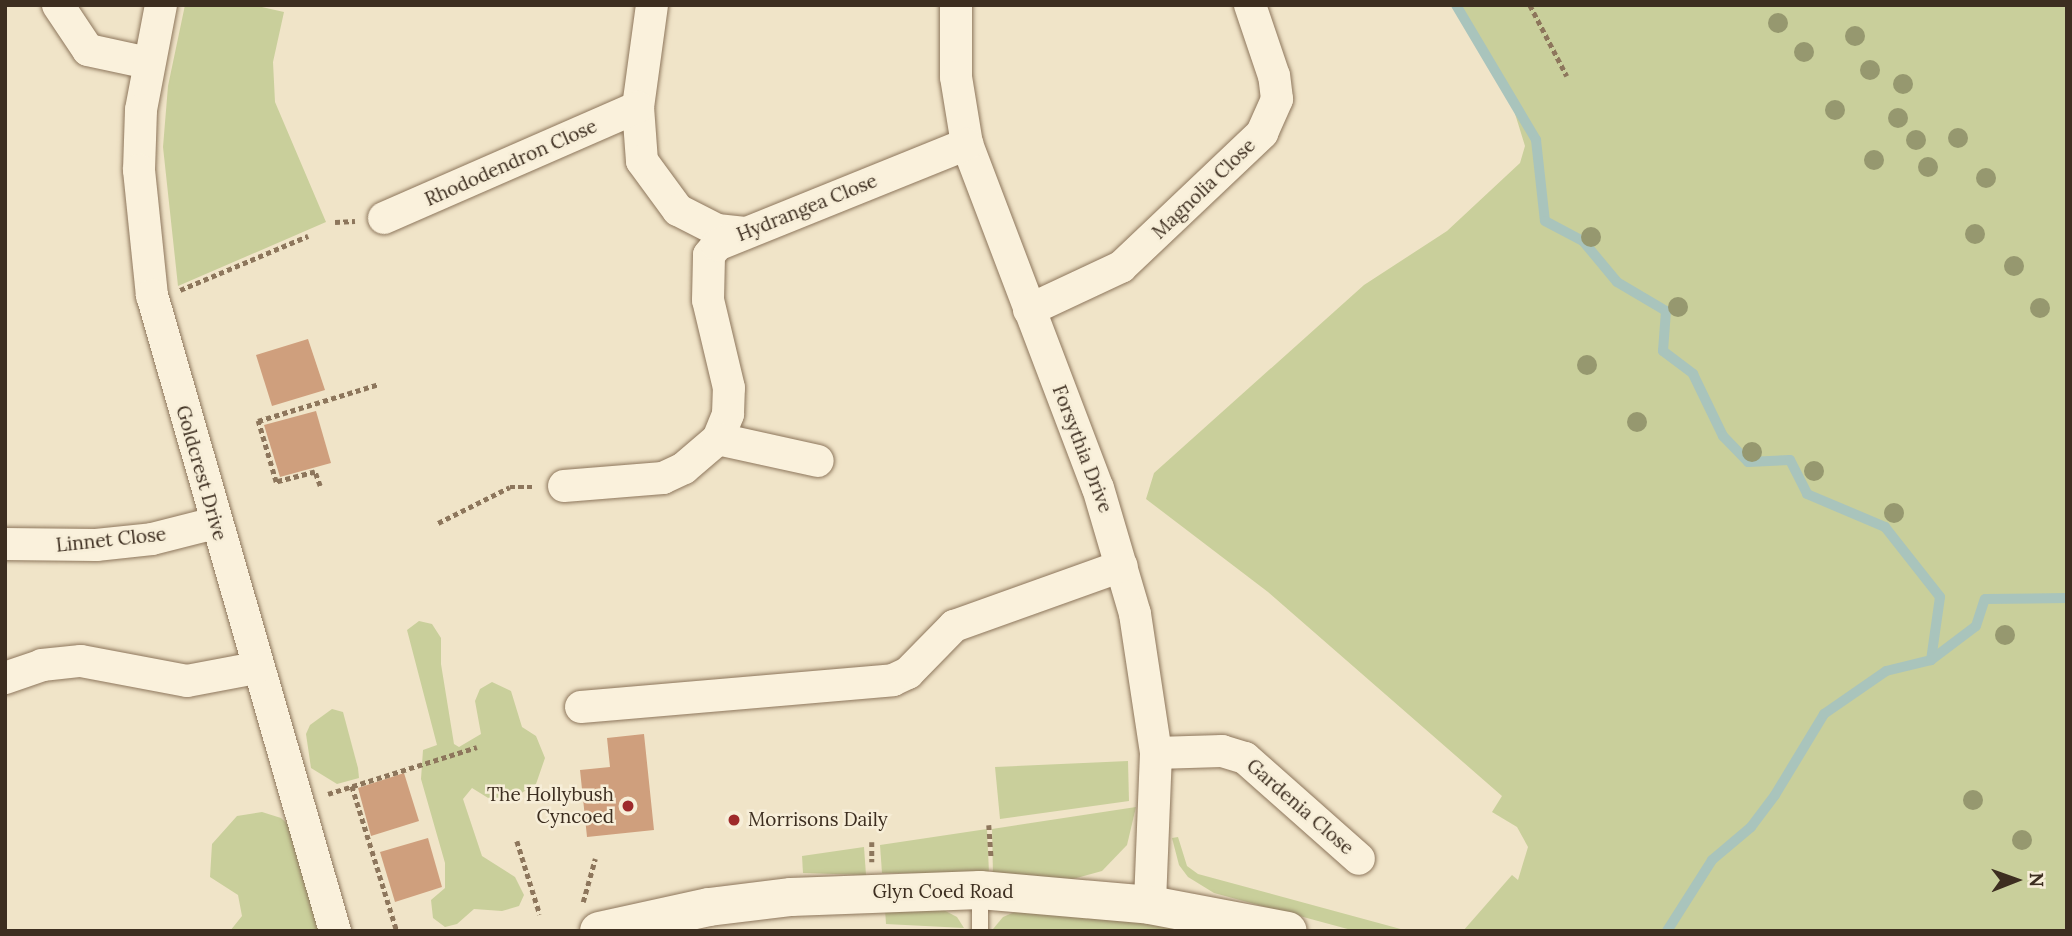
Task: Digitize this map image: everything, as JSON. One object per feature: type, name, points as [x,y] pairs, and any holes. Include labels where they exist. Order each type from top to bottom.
[{"type":"street","points":[[58,5],[88,50],[148,63]]},
{"type":"street","name":"Goldcrest Drive","points":[[161,5],[148,63],[139,170],[152,295],[215,523],[335,931]]},
{"type":"street","points":[[652,5],[638,107],[642,161],[656,184],[678,210],[700,223],[744,233]]},
{"type":"street","name":"Forsythia Drive","points":[[956,5],[956,77],[967,144],[1098,488],[1122,566],[1146,673],[1156,753],[1150,905]]},
{"type":"street","name":"Magnolia Close","points":[[1029,310],[1121,267],[1262,133],[1277,99],[1274,76],[1250,5]]},
{"type":"street","name":"Rhododendron Close","points":[[384,219],[638,107]]},
{"type":"street","name":"Hydrangea Close","points":[[718,439],[727,414],[729,388],[706,275],[709,256],[717,245],[967,144]]},
{"type":"street","points":[[564,486],[663,478],[684,468],[718,439],[818,461]]},
{"type":"street","name":"Linnet Close","points":[[5,544],[96,545],[152,539],[215,523]]},
{"type":"street","points":[[581,707],[893,680],[908,673],[954,626],[1122,566]]},
{"type":"street","points":[[5,678],[41,666],[81,661],[187,681],[257,668]]},
{"type":"street","name":"Gardenia Close","points":[[1156,753],[1222,751],[1245,758],[1359,859]]},
{"type":"street","name":"Glyn Coed Road","points":[[590,919],[791,897],[980,890],[1150,905],[1288,931]]},
{"type":"lane","points":[[979,931],[980,890]]},
{"type":"path","points":[[1530,5],[1567,76]]},
{"type":"path","points":[[152,295],[175,292],[309,236]]},
{"type":"path","points":[[320,486],[315,472],[275,482],[258,421],[379,384]]},
{"type":"path","points":[[438,523],[510,487],[564,486]]},
{"type":"path","points":[[298,803],[477,747]]},
{"type":"path","points":[[352,786],[397,931]]},
{"type":"path","points":[[517,841],[540,915]]},
{"type":"path","points":[[590,919],[595,859]]},
{"type":"green space","points":[[185,5],[253,5],[284,12],[273,62],[275,102],[326,222],[178,286],[163,147],[168,86]]},
{"type":"green space","points":[[1452,5],[2067,5],[2067,931],[1463,931],[1512,875],[1518,880],[1528,847],[1517,827],[1492,812],[1502,796],[1268,592],[1146,499],[1154,473],[1364,285],[1447,231],[1520,163],[1525,146],[1512,104]]},
{"type":"green space","points":[[419,621],[432,624],[441,638],[441,664],[454,744],[459,747],[481,734],[475,701],[480,689],[492,682],[511,691],[522,727],[536,736],[545,758],[536,784],[515,797],[493,801],[472,788],[463,799],[482,856],[515,877],[524,895],[519,906],[502,911],[474,909],[457,924],[445,927],[433,918],[431,900],[445,888],[445,863],[421,779],[423,750],[437,745],[407,630]]},
{"type":"green space","points":[[332,709],[343,712],[359,778],[337,784],[311,768],[306,734],[310,725]]},
{"type":"green space","points":[[1128,761],[1129,801],[1000,819],[995,767]]},
{"type":"green space","points":[[1136,807],[1127,845],[1102,871],[1073,879],[993,875],[992,829]]},
{"type":"green space","points":[[262,812],[281,818],[299,834],[322,931],[230,931],[242,916],[238,895],[210,877],[212,844],[237,816]]},
{"type":"green space","points":[[987,829],[989,873],[882,873],[880,845]]},
{"type":"green space","points":[[1178,837],[1187,866],[1198,874],[1408,931],[1355,931],[1214,893],[1188,877],[1179,865],[1172,838]]},
{"type":"green space","points":[[864,847],[866,875],[803,873],[802,856]]},
{"type":"green space","points":[[938,907],[957,917],[964,928],[886,924],[885,909]]},
{"type":"green space","points":[[1019,910],[1075,913],[1193,931],[993,929],[1003,917]]},
{"type":"building","points":[[308,339],[325,390],[272,406],[256,355]]},
{"type":"building","points":[[316,411],[331,463],[280,477],[264,425]]},
{"type":"building","points":[[644,734],[654,830],[587,837],[580,770],[610,767],[607,738]]},
{"type":"building","points":[[404,773],[419,821],[371,836],[358,788]]},
{"type":"building","points":[[428,838],[442,887],[395,902],[380,852]]},
{"type":"waterway","points":[[1456,5],[1536,140],[1545,221],[1583,241],[1617,282],[1666,311],[1663,351],[1693,374],[1723,436],[1748,462],[1790,460],[1807,494],[1885,527],[1940,597],[1931,660]]},
{"type":"waterway","points":[[1667,931],[1712,860],[1751,827],[1775,795],[1824,714],[1886,671],[1931,660],[1976,626],[1985,599],[2067,598]]},
{"type":"place","name":"The Hollybush Cyncoed","points":[[628,806]]},
{"type":"place","name":"Morrisons Daily","points":[[734,820]]}]
